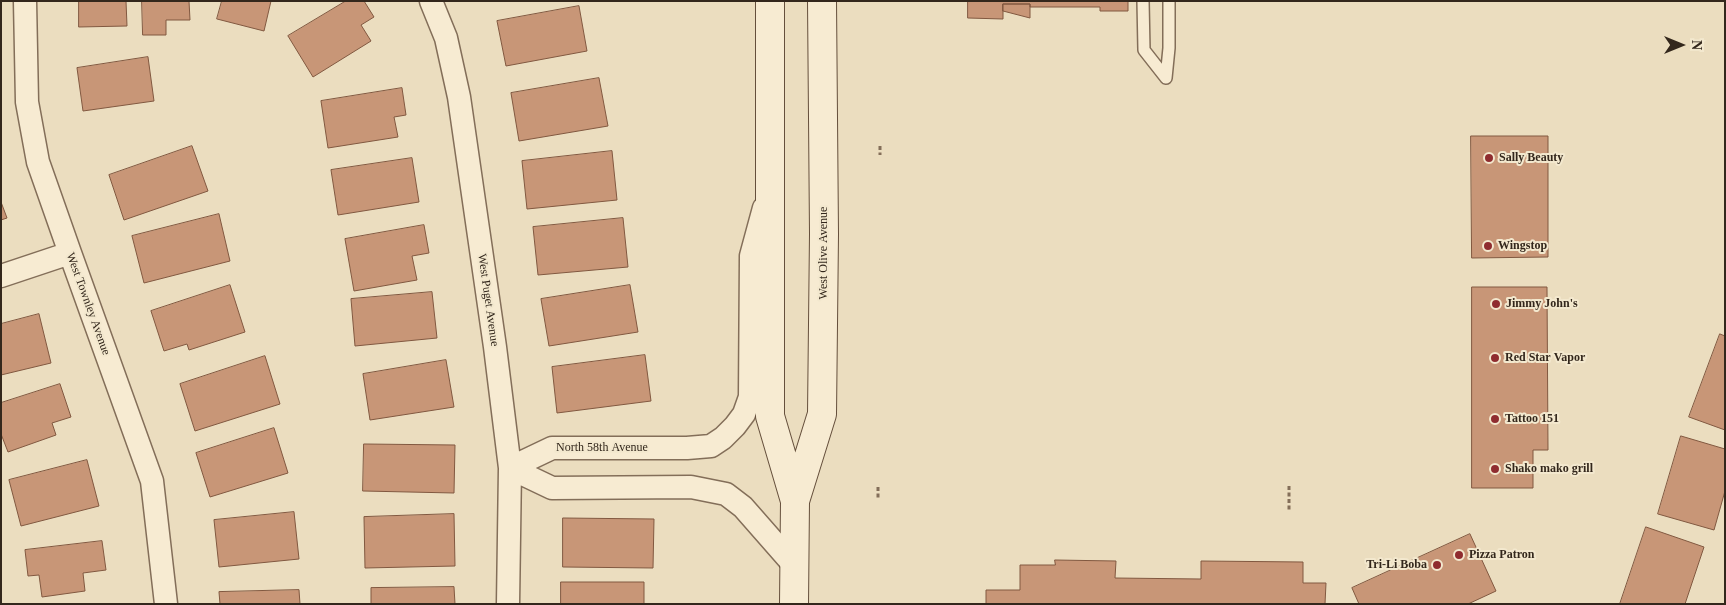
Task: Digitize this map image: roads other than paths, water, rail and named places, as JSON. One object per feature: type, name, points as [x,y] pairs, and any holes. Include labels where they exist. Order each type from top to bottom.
[{"type":"main road","name":"West Olive Avenue","points":[[770,1],[770,416],[795,501]]},
{"type":"main road","name":"West Olive Avenue","points":[[794,604],[795,501],[822,414],[824,234],[822,1]]},
{"type":"street","name":"West Townley Avenue","points":[[25,1],[27,102],[38,162],[152,481],[166,604]]},
{"type":"street","name":"West Puget Avenue","points":[[431,1],[446,38],[459,97],[495,347],[510,468],[508,604]]},
{"type":"street","name":"North 58th Avenue","points":[[510,468],[552,448],[687,448],[711,446],[723,438],[735,426],[744,414],[750,397],[752,256],[769,187]]},
{"type":"street","points":[[1,276],[70,253]]},
{"type":"street","points":[[510,468],[552,488],[691,487],[726,494],[743,507],[794,564]]},
{"type":"lane","points":[[1144,1],[1144,50],[1166,78],[1169,48],[1169,1]]},
{"type":"place","name":"Sally Beauty","points":[[1489,158]]},
{"type":"place","name":"Wingstop","points":[[1488,246]]},
{"type":"place","name":"Jimmy John's","points":[[1496,304]]},
{"type":"place","name":"Red Star Vapor","points":[[1495,358]]},
{"type":"place","name":"Tattoo 151","points":[[1495,419]]},
{"type":"place","name":"Shako mako grill","points":[[1495,469]]},
{"type":"place","name":"Pizza Patron","points":[[1459,555]]},
{"type":"place","name":"Tri-Li Boba","points":[[1437,565]]}]
